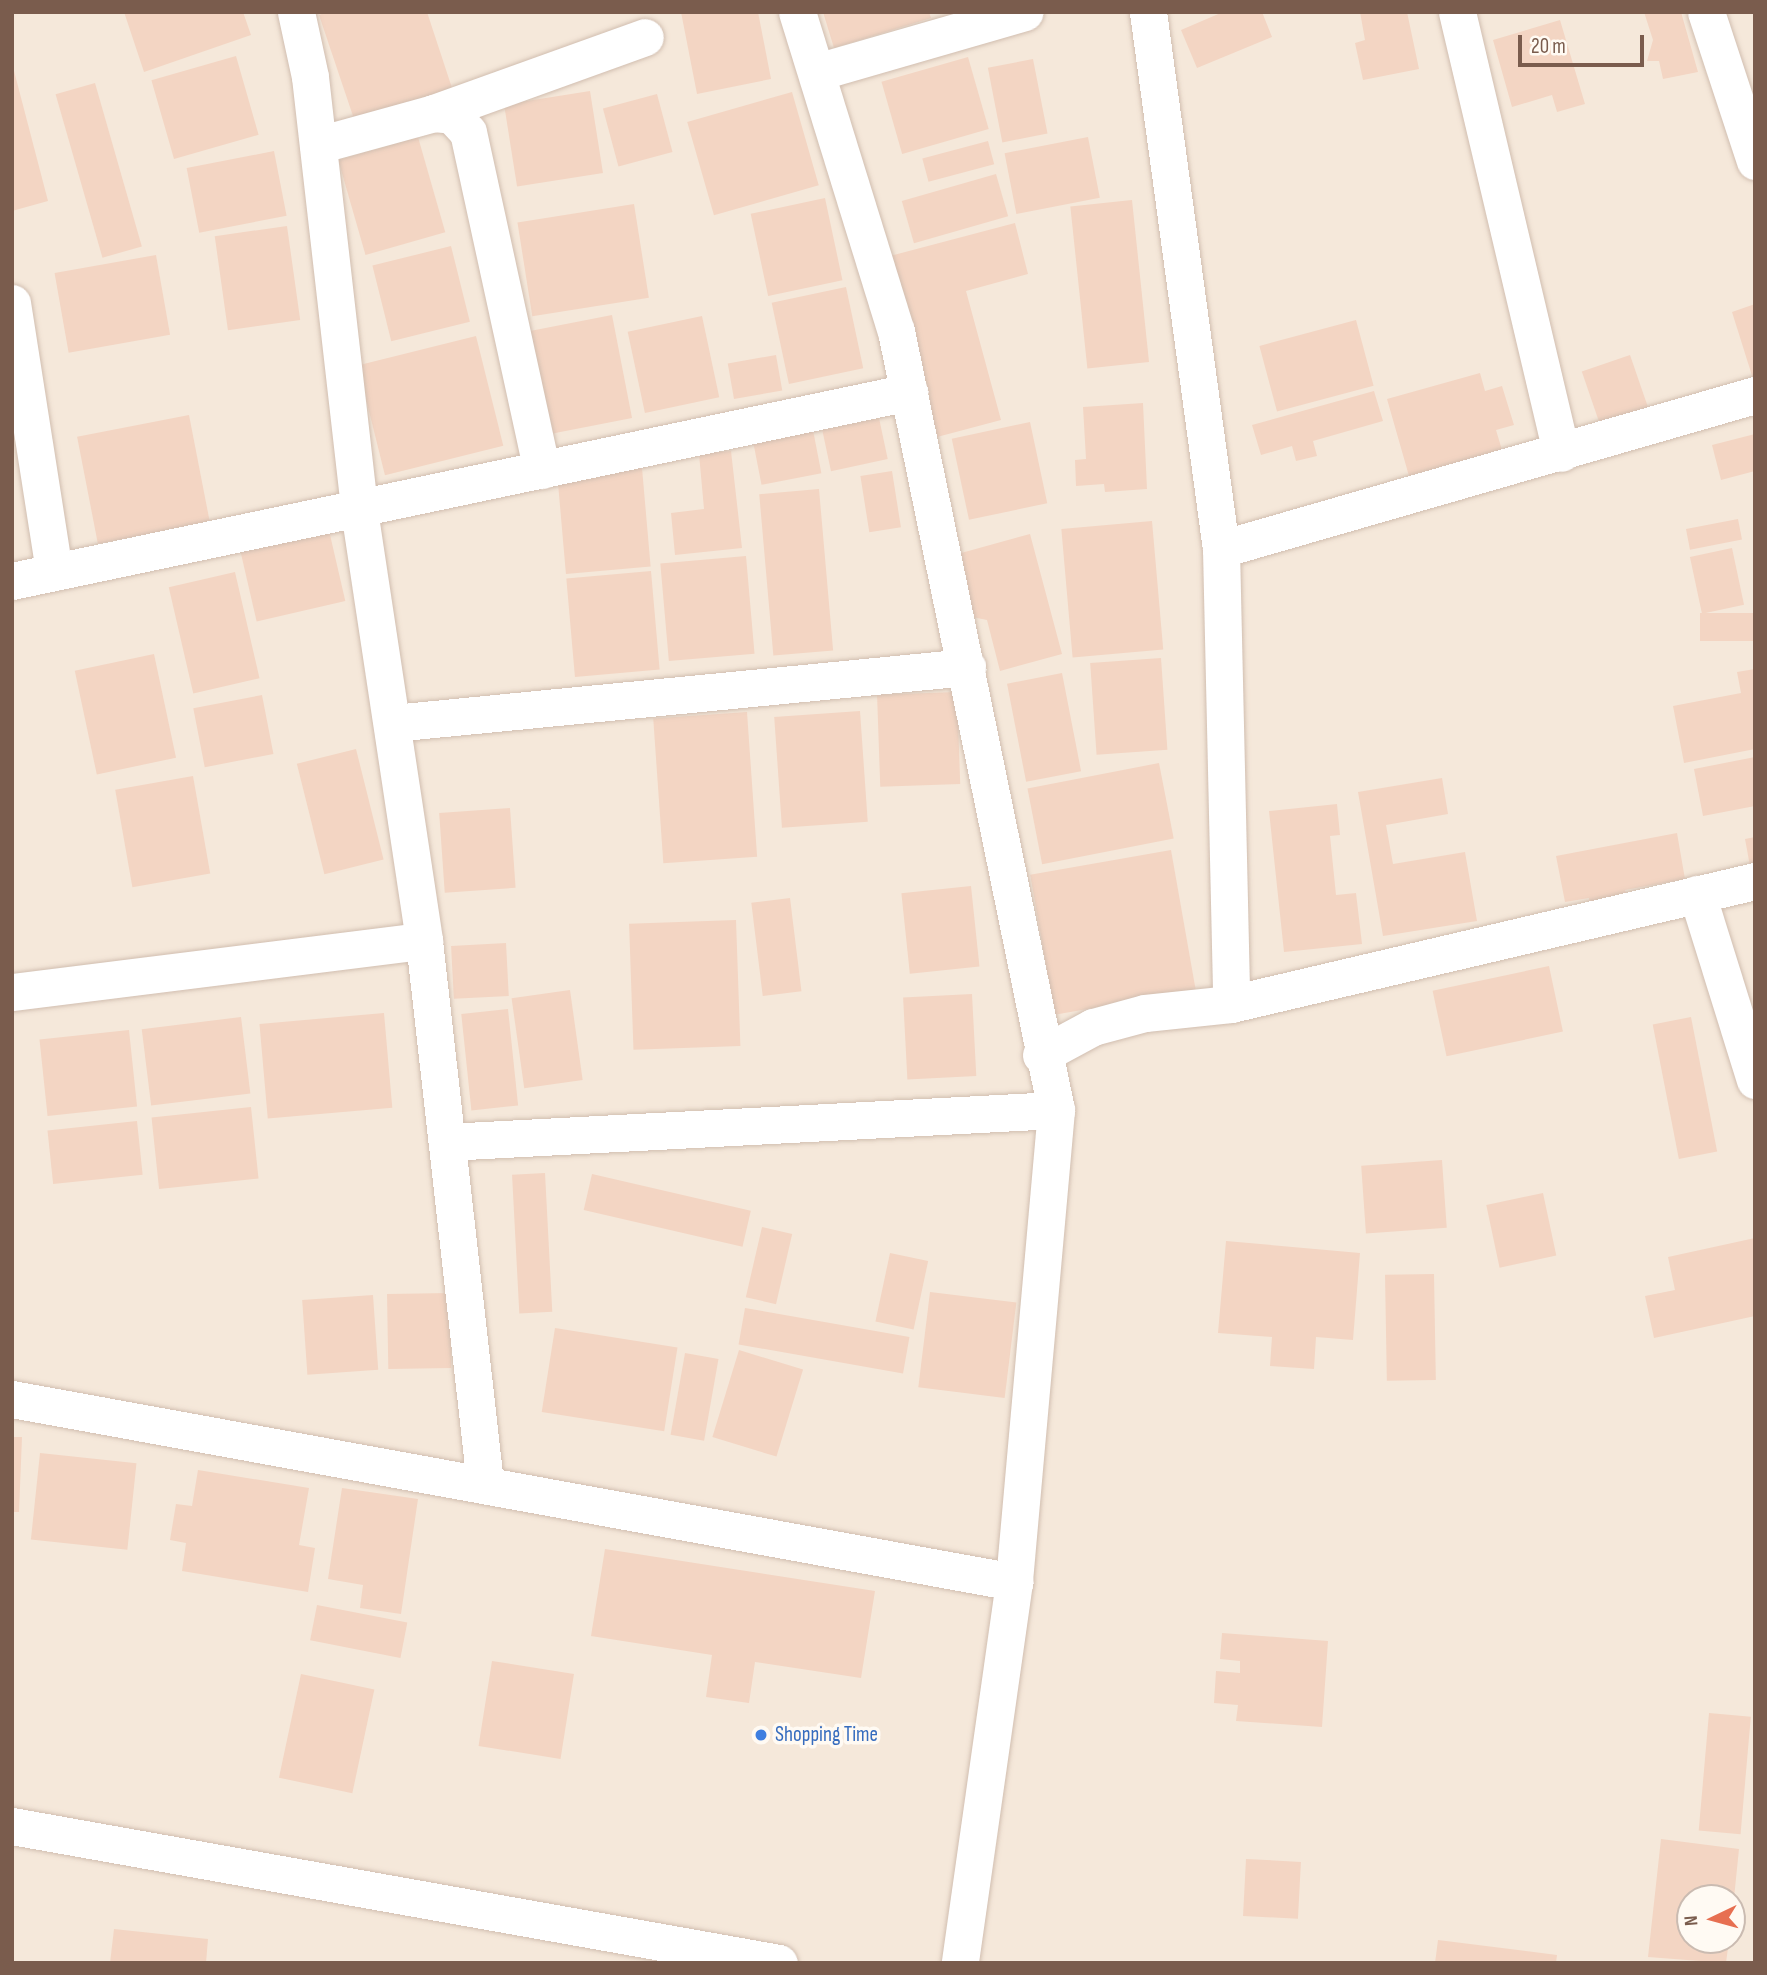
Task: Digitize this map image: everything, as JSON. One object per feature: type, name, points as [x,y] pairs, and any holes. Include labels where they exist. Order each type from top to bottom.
[{"type":"street","points":[[296,12],[317,145],[359,510],[424,941],[485,1483]]},
{"type":"street","points":[[797,12],[896,331],[1003,834],[1041,1055],[1056,1110],[1014,1582],[960,1963]]},
{"type":"street","points":[[817,72],[1025,12]]},
{"type":"street","points":[[1148,12],[1221,548],[1231,1004]]},
{"type":"street","points":[[1457,12],[1561,453]]},
{"type":"street","points":[[1706,12],[1755,161]]},
{"type":"street","points":[[317,145],[433,113],[645,37]]},
{"type":"street","points":[[433,113],[452,115],[468,132],[542,470]]},
{"type":"street","points":[[12,303],[54,572]]},
{"type":"street","points":[[12,581],[909,392]]},
{"type":"street","points":[[1221,548],[1561,453],[1755,395]]},
{"type":"street","points":[[393,723],[967,667]]},
{"type":"street","points":[[1041,1055],[1093,1027],[1145,1013],[1231,1004],[1755,881]]},
{"type":"street","points":[[1697,894],[1755,1080]]},
{"type":"street","points":[[12,992],[424,941]]},
{"type":"street","points":[[447,1142],[1056,1110]]},
{"type":"street","points":[[12,1399],[485,1483],[1014,1582]]},
{"type":"street","points":[[12,1826],[779,1963]]},
{"type":"shaded area","points":[[12,12],[1755,12],[1755,1963],[12,1963]]},
{"type":"building","points":[[124,12],[243,12],[251,35],[144,72]]},
{"type":"building","points":[[327,12],[427,12],[452,88],[355,122],[319,15]]},
{"type":"building","points":[[681,12],[758,12],[771,79],[697,94]]},
{"type":"building","points":[[823,12],[929,12],[931,18],[834,48]]},
{"type":"building","points":[[1223,12],[1262,12],[1272,37],[1197,68],[1181,30]]},
{"type":"building","points":[[1360,12],[1407,12],[1419,69],[1363,80],[1355,43],[1365,40]]},
{"type":"building","points":[[1644,12],[1681,12],[1698,72],[1663,79],[1659,61],[1647,61],[1653,40]]},
{"type":"building","points":[[1560,20],[1585,104],[1557,112],[1552,95],[1512,107],[1493,40]]},
{"type":"building","points":[[236,56],[259,135],[174,159],[151,80]]},
{"type":"building","points":[[968,57],[989,129],[902,154],[881,82]]},
{"type":"building","points":[[1033,59],[1048,134],[1002,142],[988,68]]},
{"type":"building","points":[[12,68],[48,201],[12,211]]},
{"type":"building","points":[[95,83],[142,246],[102,258],[56,94]]},
{"type":"building","points":[[590,91],[603,173],[517,187],[504,105]]},
{"type":"building","points":[[792,92],[819,185],[714,215],[687,122]]},
{"type":"building","points":[[657,94],[673,152],[618,166],[603,108]]},
{"type":"building","points":[[418,137],[445,232],[366,255],[338,160]]},
{"type":"building","points":[[1088,137],[1100,198],[1016,214],[1005,153]]},
{"type":"building","points":[[988,141],[994,164],[929,182],[922,159]]},
{"type":"building","points":[[274,151],[287,216],[199,233],[187,168]]},
{"type":"building","points":[[996,174],[1008,216],[914,243],[902,201]]},
{"type":"building","points":[[825,198],[842,280],[768,296],[751,214]]},
{"type":"building","points":[[1132,200],[1149,362],[1087,369],[1070,206]]},
{"type":"building","points":[[634,204],[649,298],[532,316],[517,222]]},
{"type":"building","points":[[1015,223],[1028,274],[966,291],[1001,420],[937,437],[890,256]]},
{"type":"building","points":[[287,226],[300,320],[228,330],[215,236]]},
{"type":"building","points":[[451,246],[470,322],[391,341],[372,266]]},
{"type":"building","points":[[156,255],[170,335],[69,353],[55,273]]},
{"type":"building","points":[[846,287],[863,368],[789,384],[772,303]]},
{"type":"building","points":[[1755,304],[1755,382],[1754,382],[1732,312]]},
{"type":"building","points":[[612,315],[632,418],[548,434],[528,331]]},
{"type":"building","points":[[702,316],[719,397],[645,413],[628,332]]},
{"type":"building","points":[[1356,320],[1374,386],[1277,412],[1259,346]]},
{"type":"building","points":[[476,336],[503,446],[385,475],[358,366]]},
{"type":"building","points":[[776,355],[782,390],[734,399],[728,364]]},
{"type":"building","points":[[1630,355],[1649,411],[1601,427],[1582,372]]},
{"type":"building","points":[[1480,373],[1485,391],[1502,386],[1514,425],[1496,430],[1502,450],[1409,476],[1387,399]]},
{"type":"building","points":[[1374,391],[1383,421],[1313,441],[1317,456],[1296,461],[1292,446],[1261,455],[1252,425]]},
{"type":"building","points":[[1143,403],[1147,489],[1105,492],[1104,484],[1076,486],[1075,460],[1086,459],[1083,407]]},
{"type":"building","points":[[189,415],[210,522],[98,544],[77,437]]},
{"type":"building","points":[[879,418],[888,459],[831,471],[822,430]]},
{"type":"building","points":[[1030,422],[1047,503],[969,520],[952,439]]},
{"type":"building","points":[[813,430],[821,473],[762,485],[753,442]]},
{"type":"building","points":[[1755,434],[1755,471],[1721,480],[1712,445]]},
{"type":"building","points":[[731,451],[742,548],[675,555],[671,513],[704,509],[699,454]]},
{"type":"building","points":[[642,468],[651,567],[566,574],[557,475]]},
{"type":"building","points":[[892,471],[901,527],[869,532],[860,476]]},
{"type":"building","points":[[819,489],[833,650],[773,656],[759,494]]},
{"type":"building","points":[[1738,519],[1742,540],[1690,550],[1686,529]]},
{"type":"building","points":[[1152,521],[1163,650],[1073,657],[1061,529]]},
{"type":"building","points":[[328,526],[345,601],[257,621],[239,546]]},
{"type":"building","points":[[1030,534],[1062,654],[1000,671],[987,620],[972,617],[954,555]]},
{"type":"building","points":[[1732,548],[1744,605],[1702,614],[1690,557]]},
{"type":"building","points":[[746,556],[755,654],[669,661],[660,563]]},
{"type":"building","points":[[651,571],[660,670],[575,677],[566,578]]},
{"type":"building","points":[[235,572],[260,678],[193,694],[169,587]]},
{"type":"building","points":[[1700,613],[1755,613],[1755,641],[1700,641]]},
{"type":"building","points":[[154,654],[176,758],[97,775],[75,671]]},
{"type":"building","points":[[1161,658],[1167,750],[1097,755],[1090,663]]},
{"type":"building","points":[[1755,669],[1755,749],[1684,763],[1673,706],[1741,693],[1737,672]]},
{"type":"building","points":[[1062,673],[1081,771],[1026,782],[1007,684]]},
{"type":"building","points":[[957,692],[960,784],[880,787],[877,695]]},
{"type":"building","points":[[262,695],[273,754],[205,767],[193,708]]},
{"type":"building","points":[[860,711],[868,822],[782,828],[774,717]]},
{"type":"building","points":[[747,712],[757,857],[663,863],[653,719]]},
{"type":"building","points":[[356,749],[384,860],[324,874],[297,764]]},
{"type":"building","points":[[1755,757],[1755,806],[1703,816],[1694,769]]},
{"type":"building","points":[[1159,763],[1174,839],[1042,864],[1027,789]]},
{"type":"building","points":[[193,776],[210,873],[132,887],[115,790]]},
{"type":"building","points":[[1442,778],[1448,814],[1386,825],[1393,864],[1465,852],[1477,921],[1383,936],[1358,792]]},
{"type":"building","points":[[1337,804],[1340,835],[1330,836],[1336,895],[1356,893],[1362,944],[1284,952],[1269,811]]},
{"type":"building","points":[[510,808],[516,888],[445,893],[439,813]]},
{"type":"building","points":[[1677,833],[1685,879],[1625,890],[1628,902],[1590,909],[1589,898],[1565,902],[1556,856]]},
{"type":"building","points":[[1755,837],[1755,865],[1750,866],[1745,839]]},
{"type":"building","points":[[1171,850],[1196,990],[1055,1015],[1030,875]]},
{"type":"building","points":[[971,886],[979,967],[910,974],[901,893]]},
{"type":"building","points":[[790,898],[801,991],[763,996],[751,903]]},
{"type":"building","points":[[736,920],[740,1046],[633,1050],[629,924]]},
{"type":"building","points":[[506,943],[509,996],[454,999],[451,946]]},
{"type":"building","points":[[1549,966],[1563,1032],[1447,1056],[1433,991]]},
{"type":"building","points":[[570,990],[583,1080],[524,1088],[512,998]]},
{"type":"building","points":[[972,994],[976,1076],[907,1079],[903,998]]},
{"type":"building","points":[[508,1009],[518,1105],[471,1110],[461,1014]]},
{"type":"building","points":[[384,1013],[392,1108],[268,1119],[259,1024]]},
{"type":"building","points":[[241,1017],[250,1093],[151,1106],[142,1029]]},
{"type":"building","points":[[1691,1017],[1717,1151],[1679,1159],[1653,1024]]},
{"type":"building","points":[[129,1030],[137,1107],[48,1116],[39,1039]]},
{"type":"building","points":[[251,1107],[259,1179],[159,1189],[152,1117]]},
{"type":"building","points":[[137,1121],[143,1175],[53,1184],[47,1130]]},
{"type":"building","points":[[1442,1160],[1447,1228],[1366,1233],[1361,1166]]},
{"type":"building","points":[[545,1173],[552,1312],[519,1314],[512,1175]]},
{"type":"building","points":[[592,1174],[751,1211],[742,1247],[584,1210]]},
{"type":"building","points":[[1543,1193],[1556,1256],[1500,1268],[1486,1205]]},
{"type":"building","points":[[762,1227],[792,1234],[776,1304],[746,1297]]},
{"type":"building","points":[[1755,1238],[1755,1316],[1654,1338],[1645,1296],[1675,1290],[1668,1257]]},
{"type":"building","points":[[1226,1241],[1360,1253],[1353,1340],[1316,1337],[1314,1369],[1270,1366],[1272,1337],[1218,1333]]},
{"type":"building","points":[[890,1253],[928,1261],[914,1330],[875,1321]]},
{"type":"building","points":[[1434,1274],[1436,1380],[1387,1381],[1385,1275]]},
{"type":"building","points":[[930,1292],[1016,1303],[1005,1398],[918,1387]]},
{"type":"building","points":[[450,1293],[451,1368],[388,1369],[387,1294]]},
{"type":"building","points":[[373,1295],[378,1370],[307,1375],[302,1300]]},
{"type":"building","points":[[745,1308],[909,1337],[903,1373],[739,1344]]},
{"type":"building","points":[[555,1328],[677,1347],[664,1431],[542,1412]]},
{"type":"building","points":[[739,1350],[803,1370],[776,1457],[712,1437]]},
{"type":"building","points":[[685,1353],[718,1359],[704,1441],[671,1435]]},
{"type":"building","points":[[12,1437],[22,1437],[19,1512],[12,1512]]},
{"type":"building","points":[[40,1453],[136,1463],[127,1550],[31,1540]]},
{"type":"building","points":[[198,1470],[309,1488],[299,1545],[315,1548],[308,1592],[182,1571],[186,1543],[170,1540],[176,1504],[192,1506]]},
{"type":"building","points":[[342,1488],[418,1499],[401,1614],[360,1608],[363,1585],[328,1579]]},
{"type":"building","points":[[605,1549],[875,1591],[861,1678],[755,1662],[749,1703],[706,1697],[712,1655],[591,1636]]},
{"type":"building","points":[[317,1605],[407,1623],[400,1658],[310,1640]]},
{"type":"building","points":[[1222,1633],[1328,1641],[1322,1727],[1236,1721],[1238,1705],[1214,1703],[1216,1671],[1240,1673],[1240,1661],[1220,1659]]},
{"type":"building","points":[[492,1661],[574,1674],[561,1759],[479,1746]]},
{"type":"building","points":[[301,1674],[374,1690],[352,1793],[279,1778]]},
{"type":"building","points":[[1709,1713],[1751,1717],[1741,1834],[1699,1831]]},
{"type":"building","points":[[1661,1839],[1739,1849],[1735,1884],[1676,1884],[1676,1954],[1727,1954],[1726,1963],[1648,1957]]},
{"type":"building","points":[[1246,1859],[1301,1862],[1298,1919],[1243,1916]]},
{"type":"building","points":[[114,1929],[208,1939],[206,1963],[110,1963]]},
{"type":"building","points":[[1438,1940],[1557,1955],[1556,1963],[1435,1963]]},
{"type":"place","name":"Shopping Time","points":[[761,1735]]}]
